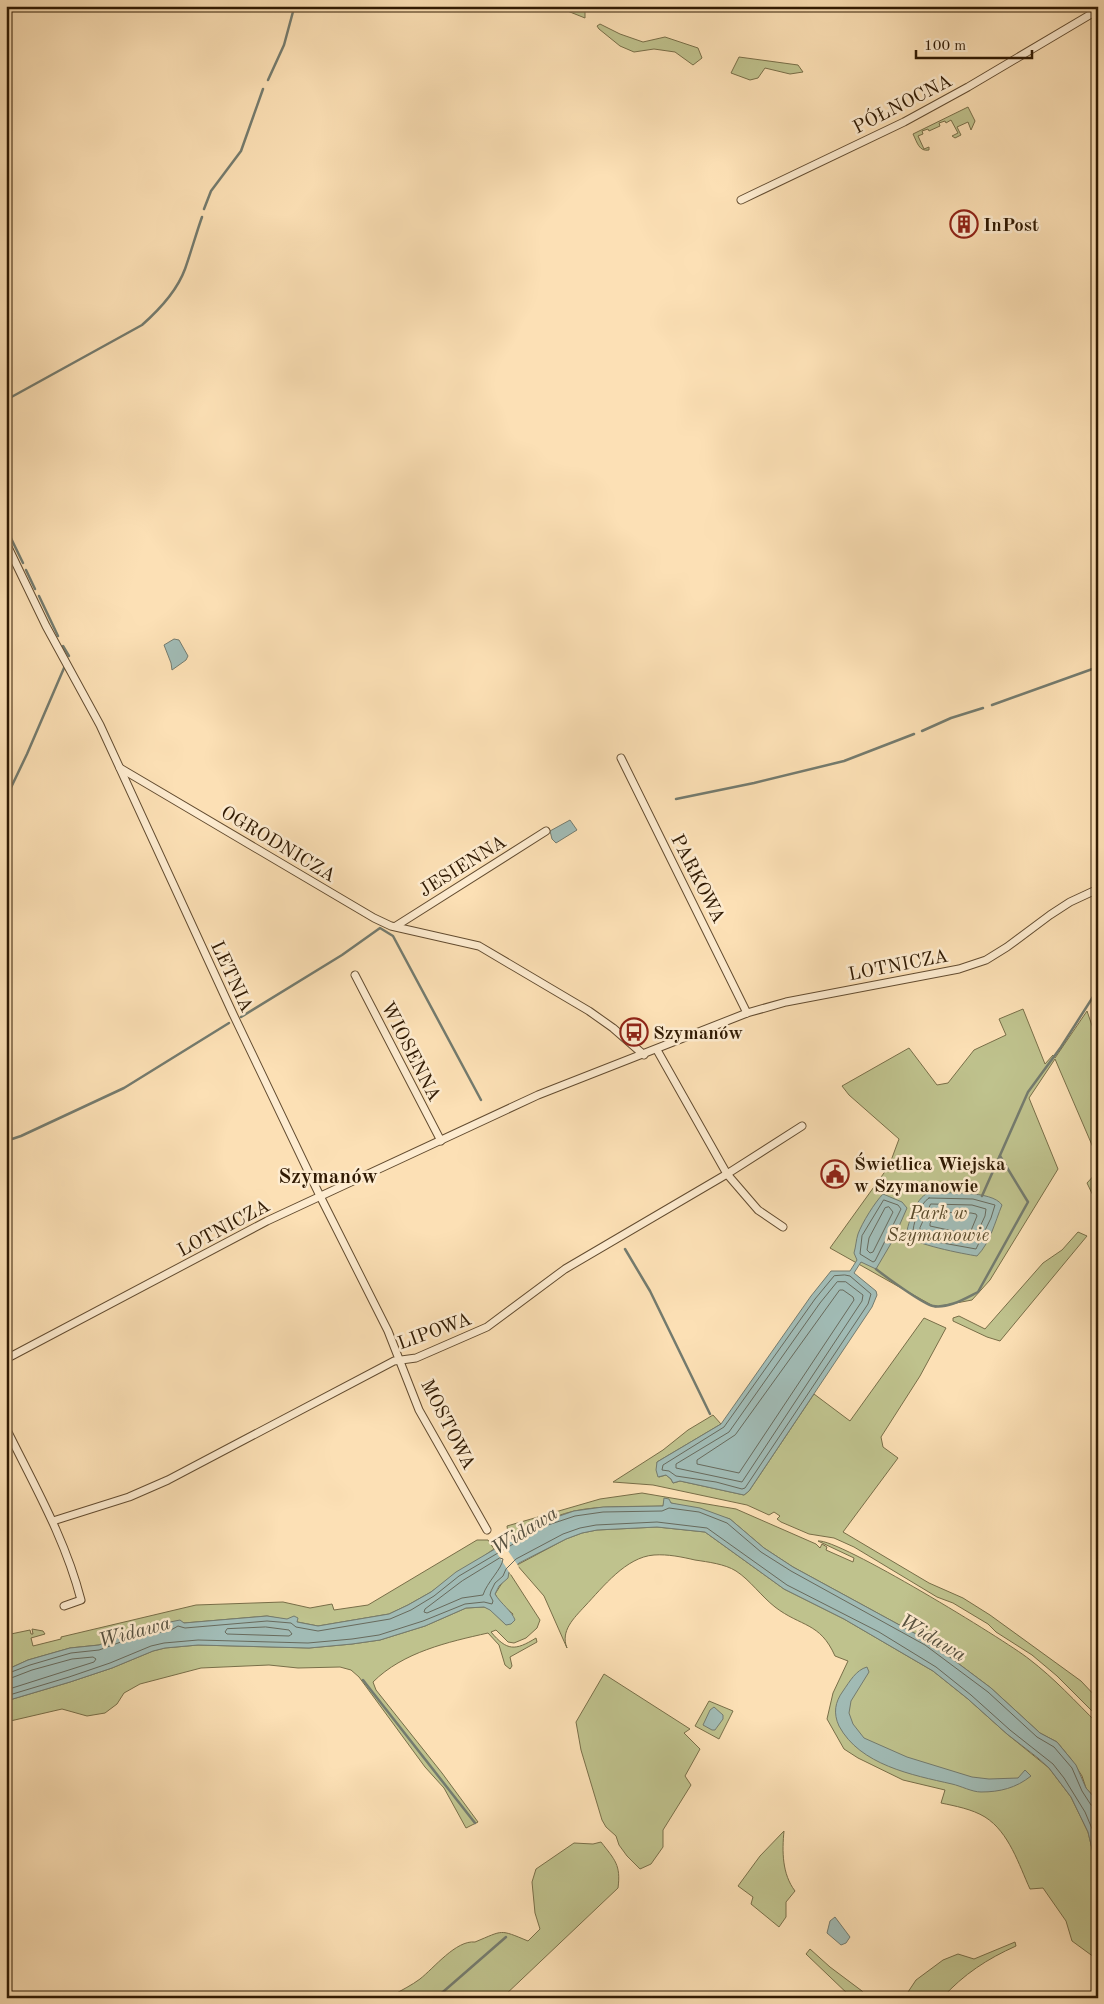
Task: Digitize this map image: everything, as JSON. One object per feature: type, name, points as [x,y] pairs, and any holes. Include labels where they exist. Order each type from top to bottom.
[{"type":"street","name":"PÓŁNOCNA","points":[[741,200],[904,122],[968,87],[1098,10]]},
{"type":"street","points":[[6,543],[46,626],[76,678],[120,768]]},
{"type":"street","name":"PARKOWA","points":[[621,758],[748,1013]]},
{"type":"street","name":"OGRODNICZA","points":[[120,768],[366,913],[396,926],[480,946],[589,1011],[613,1028],[644,1055]]},
{"type":"street","name":"LETNIA","points":[[120,768],[212,969],[320,1196]]},
{"type":"street","name":"JESIENNA","points":[[396,926],[546,831]]},
{"type":"street","name":"LOTNICZA","points":[[6,1359],[320,1196],[538,1095],[748,1013],[786,1002],[959,969],[986,960],[1070,902],[1098,889]]},
{"type":"street","name":"WIOSENNA","points":[[355,975],[441,1141]]},
{"type":"street","points":[[654,1051],[727,1174],[758,1210],[783,1227]]},
{"type":"street","name":"LIPOWA","points":[[53,1521],[129,1497],[168,1480],[387,1365],[401,1360],[416,1358],[487,1327],[564,1269],[727,1174],[802,1126]]},
{"type":"street","name":"MOSTOWA","points":[[320,1196],[401,1360],[419,1410],[487,1530]]},
{"type":"street","points":[[6,1428],[53,1521],[74,1573],[81,1600],[64,1606]]},
{"type":"green space","points":[[555,6],[577,6],[585,10],[585,18]]},
{"type":"green space","points":[[600,24],[620,34],[643,42],[665,37],[698,48],[702,58],[693,65],[675,52],[654,49],[634,52],[620,46],[599,29],[597,26]]},
{"type":"green space","points":[[739,57],[798,65],[803,72],[790,74],[765,68],[758,78],[750,80],[731,73]]},
{"type":"green space","points":[[968,107],[975,121],[971,130],[968,122],[957,127],[961,135],[955,138],[952,136],[958,133],[951,120],[946,123],[945,121],[939,123],[940,126],[929,131],[928,129],[922,131],[923,134],[918,136],[924,149],[929,147],[929,150],[923,149],[919,146],[913,134]]},
{"type":"green space","name":"Park w Szymanowie","points":[[1023,1009],[1045,1064],[1053,1055],[1055,1058],[1087,1011],[1098,1043],[1098,1159],[1055,1059],[1029,1098],[1058,1169],[990,1280],[972,1300],[935,1307],[830,1248],[889,1166],[899,1139],[849,1095],[842,1086],[909,1048],[937,1085],[948,1083],[974,1050],[1006,1035],[999,1019]]},
{"type":"green space","points":[[1098,1171],[1098,1206],[1087,1183]]},
{"type":"green space","points":[[1078,1232],[1087,1236],[1000,1341],[953,1321],[953,1318],[959,1316],[985,1329],[1043,1263],[1062,1250]]},
{"type":"green space","points":[[924,1318],[946,1328],[920,1376],[881,1437],[883,1447],[898,1458],[843,1532],[929,1583],[963,1598],[990,1615],[1081,1681],[1098,1699],[1098,1717],[1057,1676],[1032,1655],[996,1632],[988,1624],[953,1603],[937,1597],[854,1547],[834,1538],[809,1534],[781,1522],[777,1519],[780,1516],[774,1512],[769,1515],[747,1505],[653,1485],[613,1482],[713,1415],[721,1424],[657,1462],[659,1477],[666,1475],[673,1483],[680,1481],[744,1495],[749,1491],[814,1394],[850,1421]]},
{"type":"green space","points":[[642,1493],[736,1509],[816,1544],[820,1548],[822,1544],[827,1547],[826,1550],[853,1562],[854,1558],[818,1541],[832,1544],[856,1555],[922,1592],[1014,1648],[1065,1690],[1098,1724],[1098,1808],[1093,1796],[1086,1788],[1082,1776],[1057,1742],[1040,1733],[991,1688],[927,1640],[793,1567],[764,1548],[730,1519],[671,1503],[665,1498],[663,1506],[607,1507],[574,1511],[529,1529],[504,1544],[499,1537],[508,1533],[507,1526],[600,1499]]},
{"type":"green space","points":[[657,1527],[705,1532],[784,1589],[844,1619],[933,1671],[1049,1768],[1071,1797],[1088,1832],[1098,1874],[1098,1960],[1072,1941],[1066,1921],[1043,1888],[1030,1889],[1007,1840],[993,1823],[975,1812],[941,1803],[945,1790],[903,1780],[844,1749],[827,1719],[833,1693],[848,1661],[835,1656],[823,1637],[809,1626],[775,1607],[736,1571],[716,1564],[670,1555],[654,1555],[634,1561],[607,1582],[569,1625],[565,1636],[567,1648],[544,1596],[517,1565],[566,1539],[582,1533],[597,1530]]},
{"type":"green space","points":[[477,1540],[488,1540],[494,1549],[431,1592],[389,1614],[318,1626],[267,1616],[184,1623],[127,1634],[99,1645],[70,1648],[28,1660],[6,1670],[6,1635],[30,1630],[31,1634],[33,1634],[32,1629],[43,1631],[45,1634],[31,1638],[33,1646],[61,1639],[61,1637],[196,1605],[283,1602],[310,1608],[332,1604],[334,1610],[368,1605]]},
{"type":"green space","points":[[509,1572],[540,1620],[537,1628],[526,1638],[514,1643],[508,1642],[496,1630],[491,1632],[502,1643],[512,1647],[517,1647],[536,1638],[537,1642],[510,1657],[512,1666],[510,1669],[505,1665],[499,1645],[488,1633],[457,1640],[412,1656],[398,1663],[373,1682],[376,1690],[478,1822],[466,1828],[444,1788],[425,1767],[359,1677],[351,1670],[340,1667],[298,1668],[269,1665],[201,1668],[140,1684],[124,1693],[117,1704],[105,1713],[87,1716],[62,1709],[6,1722],[6,1701],[112,1668],[165,1648],[198,1645],[309,1648],[352,1644],[380,1640],[425,1626],[466,1608],[484,1607],[490,1609],[506,1625],[513,1614],[501,1604],[495,1594]]},
{"type":"green space","points":[[604,1674],[690,1729],[684,1733],[700,1749],[685,1776],[691,1785],[663,1830],[663,1847],[651,1864],[640,1869],[627,1856],[619,1845],[616,1836],[606,1827],[602,1820],[581,1750],[576,1722]]},
{"type":"green space","points":[[709,1701],[733,1711],[719,1739],[695,1726]]},
{"type":"green space","points":[[784,1831],[783,1854],[785,1870],[795,1891],[786,1902],[786,1917],[779,1927],[751,1904],[753,1897],[738,1886],[760,1856]]},
{"type":"green space","points":[[601,1842],[618,1868],[618,1888],[502,1998],[394,1998],[393,1995],[420,1979],[460,1945],[475,1942],[502,1932],[528,1941],[540,1929],[535,1913],[532,1882],[536,1869],[574,1843],[593,1844]]},
{"type":"green space","points":[[1015,1942],[1016,1946],[976,1968],[942,1998],[904,1998],[916,1980],[943,1960],[958,1954],[974,1959]]},
{"type":"green space","points":[[810,1949],[862,1991],[867,1998],[852,1998],[806,1954]]},
{"type":"water","points":[[174,639],[179,640],[188,656],[186,660],[172,670],[164,645]]},
{"type":"water","points":[[570,820],[577,830],[556,843],[552,839],[550,831]]},
{"type":"water","points":[[928,1193],[979,1195],[997,1200],[1002,1205],[989,1239],[977,1256],[928,1245],[906,1235],[916,1205]]},
{"type":"water","points":[[883,1194],[902,1202],[907,1208],[893,1240],[876,1269],[861,1262],[854,1273],[876,1291],[877,1295],[872,1307],[749,1491],[744,1495],[680,1481],[673,1483],[666,1475],[658,1477],[656,1470],[657,1462],[721,1424],[811,1296],[831,1271],[850,1271],[857,1260],[854,1253],[860,1229]]},
{"type":"water","points":[[664,1498],[669,1499],[671,1503],[700,1508],[730,1519],[764,1548],[793,1567],[927,1640],[991,1688],[1040,1733],[1057,1742],[1076,1765],[1086,1788],[1093,1796],[1098,1808],[1098,1874],[1088,1832],[1071,1797],[1049,1768],[1038,1758],[933,1671],[844,1619],[784,1589],[705,1532],[657,1527],[597,1530],[566,1539],[519,1563],[509,1572],[508,1578],[499,1586],[495,1594],[514,1617],[515,1620],[511,1624],[506,1625],[484,1607],[466,1608],[425,1626],[380,1640],[352,1644],[309,1648],[198,1645],[165,1648],[70,1682],[6,1701],[6,1670],[28,1660],[70,1648],[99,1645],[127,1634],[169,1625],[170,1622],[180,1620],[184,1623],[267,1616],[287,1619],[294,1616],[298,1618],[297,1622],[318,1626],[389,1614],[431,1592],[456,1572],[539,1523],[574,1511],[603,1507],[663,1506]]},
{"type":"water","points":[[867,1667],[869,1672],[851,1701],[849,1713],[853,1724],[864,1738],[907,1757],[972,1777],[989,1779],[1018,1778],[1025,1770],[1031,1776],[1020,1784],[1008,1788],[978,1792],[904,1772],[873,1759],[848,1739],[839,1726],[836,1717],[836,1708],[840,1695],[856,1673]]},
{"type":"water","points":[[714,1707],[723,1715],[723,1719],[715,1730],[712,1730],[703,1725],[710,1710]]},
{"type":"water","points":[[835,1917],[850,1937],[846,1943],[841,1945],[827,1933],[830,1921]]},
{"type":"pier","points":[[502,1542],[519,1567],[511,1575],[493,1547]]},
{"type":"waterway","points":[[268,80],[284,45],[294,8]]},
{"type":"waterway","points":[[204,209],[211,191],[241,151],[263,89]]},
{"type":"waterway","points":[[6,400],[142,325],[167,300],[182,277],[202,217]]},
{"type":"waterway","points":[[6,528],[23,563]]},
{"type":"waterway","points":[[26,570],[35,589]]},
{"type":"waterway","points":[[39,596],[58,636]]},
{"type":"waterway","points":[[63,646],[69,656]]},
{"type":"waterway","points":[[992,705],[1098,667]]},
{"type":"waterway","points":[[6,798],[64,668]]},
{"type":"waterway","points":[[922,731],[951,718],[983,708]]},
{"type":"waterway","points":[[676,799],[754,783],[844,761],[914,734]]},
{"type":"waterway","points":[[241,1017],[342,955],[380,928],[393,936],[481,1100]]},
{"type":"waterway","points":[[982,1196],[1028,1092],[1061,1047],[1098,989]]},
{"type":"waterway","points":[[6,1141],[21,1136],[124,1088],[229,1023]]},
{"type":"waterway","points":[[876,1269],[913,1296],[933,1306],[945,1306],[978,1292],[1028,1202],[1000,1156]]},
{"type":"waterway","points":[[625,1249],[650,1291],[710,1414]]},
{"type":"waterway","points":[[363,1680],[475,1823]]},
{"type":"waterway","points":[[436,1998],[506,1937]]},
{"type":"place","name":"InPost","points":[[964,224]]},
{"type":"place","name":"Szymanów","points":[[634,1032]]},
{"type":"place","name":"Świetlica Wiejska w Szymanowie","points":[[835,1174]]},
{"type":"district","name":"Szymanów","points":[[328,1176]]},
{"type":"water label","name":"Widawa","points":[[524,1530]]},
{"type":"water label","name":"Widawa","points":[[134,1631]]},
{"type":"water label","name":"Widawa","points":[[933,1637]]}]
